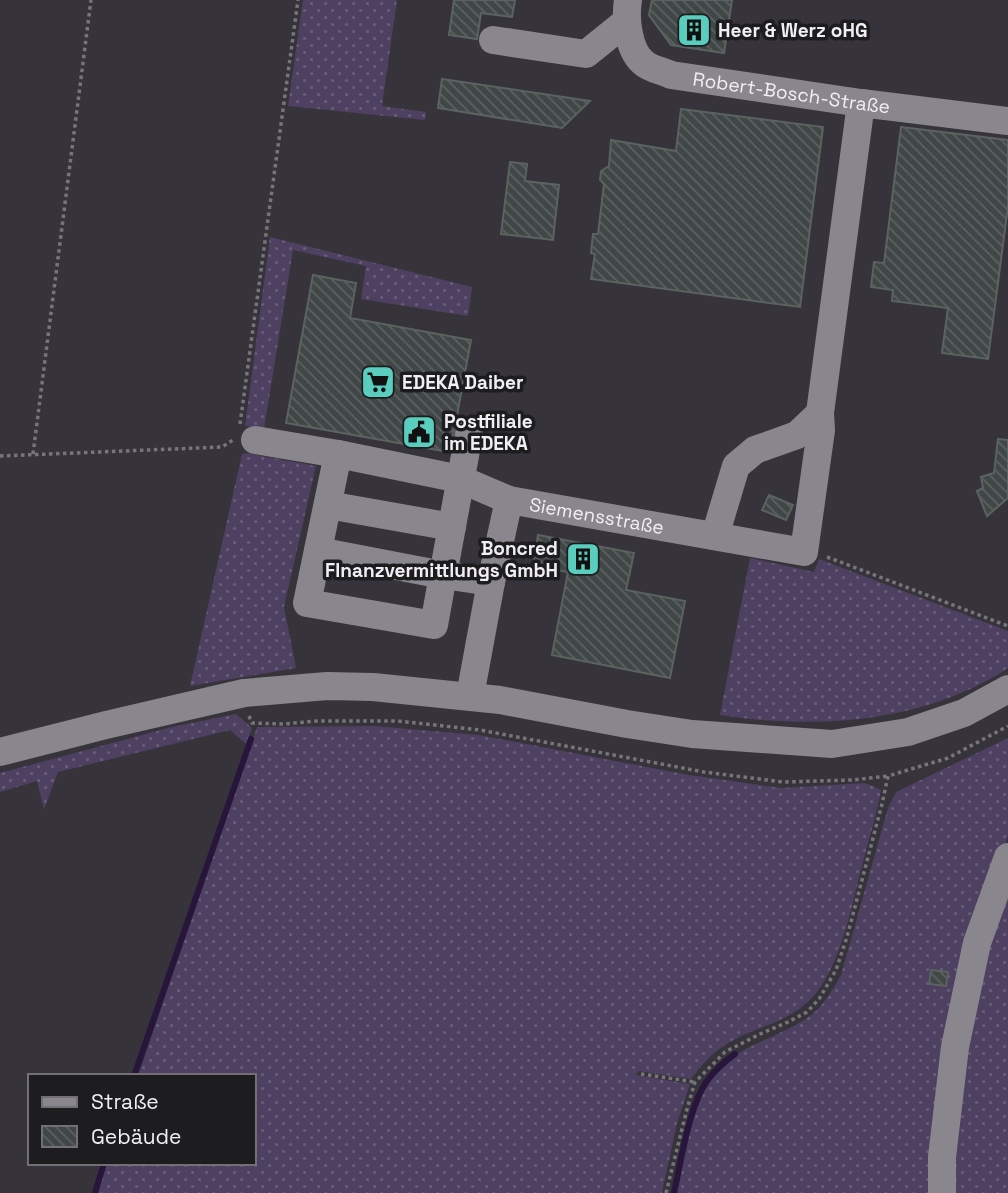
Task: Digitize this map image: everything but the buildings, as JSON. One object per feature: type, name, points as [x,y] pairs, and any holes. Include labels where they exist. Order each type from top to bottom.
[{"type":"street","points":[[493,40],[586,54],[628,11]]},
{"type":"street","name":"Robert-Bosch-Straße","points":[[628,11],[631,43],[644,63],[671,75],[1008,121]]},
{"type":"street","points":[[804,552],[861,103]]},
{"type":"street","points":[[715,536],[736,466],[755,450],[797,435],[820,413]]},
{"type":"street","points":[[338,454],[307,603],[434,625],[469,434]]},
{"type":"street","points":[[255,440],[460,479],[509,500]]},
{"type":"street","name":"Siemensstraße","points":[[470,696],[509,500],[804,552]]},
{"type":"street","points":[[328,505],[452,527]]},
{"type":"street","points":[[318,551],[491,582]]},
{"type":"street","points":[[0,752],[244,693],[327,686],[373,687],[470,696],[692,734],[832,744],[908,732],[964,713],[1008,689]]},
{"type":"street","points":[[942,1193],[942,1157],[955,1047],[977,943],[1008,857]]},
{"type":"path","points":[[33,454],[91,0]]},
{"type":"path","points":[[0,456],[222,446],[238,436],[298,0]]},
{"type":"path","points":[[804,552],[825,556],[1008,626]]},
{"type":"path","points":[[244,693],[245,708],[252,723],[398,721],[480,730],[704,772],[783,782],[888,776],[948,758],[1008,726]]},
{"type":"path","points":[[666,1193],[695,1082],[725,1052],[807,1012],[819,999],[836,970],[848,937],[888,776]]},
{"type":"path","points":[[641,1074],[695,1082]]},
{"type":"shaded area","points":[[303,0],[397,0],[382,106],[426,112],[425,120],[288,106]]},
{"type":"shaded area","points":[[270,237],[472,287],[468,316],[361,299],[366,266],[293,250],[264,429],[245,426]]},
{"type":"shaded area","points":[[242,454],[316,466],[284,607],[296,668],[190,686]]},
{"type":"shaded area","points":[[750,558],[814,572],[819,559],[1008,631],[1008,668],[941,701],[869,718],[794,722],[720,715]]},
{"type":"shaded area","points":[[236,714],[252,728],[246,744],[230,730],[58,772],[44,809],[37,781],[0,792],[0,773],[172,727]]},
{"type":"shaded area","points":[[374,726],[479,735],[689,775],[782,788],[864,783],[881,790],[842,940],[826,978],[815,994],[793,1013],[725,1045],[706,1060],[691,1079],[638,1071],[636,1075],[690,1084],[677,1123],[662,1193],[97,1193],[106,1165],[256,1165],[256,1074],[139,1074],[257,727]]},
{"type":"shaded area","points":[[1008,738],[1008,836],[966,955],[939,1193],[676,1193],[690,1126],[710,1079],[731,1058],[806,1019],[827,998],[841,975],[888,808],[896,792]]},
{"type":"shaded area","points":[[1008,870],[1008,1193],[951,1193],[957,1087]]},
{"type":"waterway","points":[[135,1074],[251,739]]},
{"type":"waterway","points":[[674,1193],[695,1105],[713,1073],[735,1054]]},
{"type":"waterway","points":[[95,1193],[103,1165]]},
{"type":"place","name":"Heer & Werz oHG","points":[[694,30]]},
{"type":"place","name":"EDEKA Daiber","points":[[378,382]]},
{"type":"place","name":"Postfiliale im EDEKA","points":[[419,432]]},
{"type":"place","name":"Boncred FInanzvermittlungs GmbH","points":[[583,559]]}]
